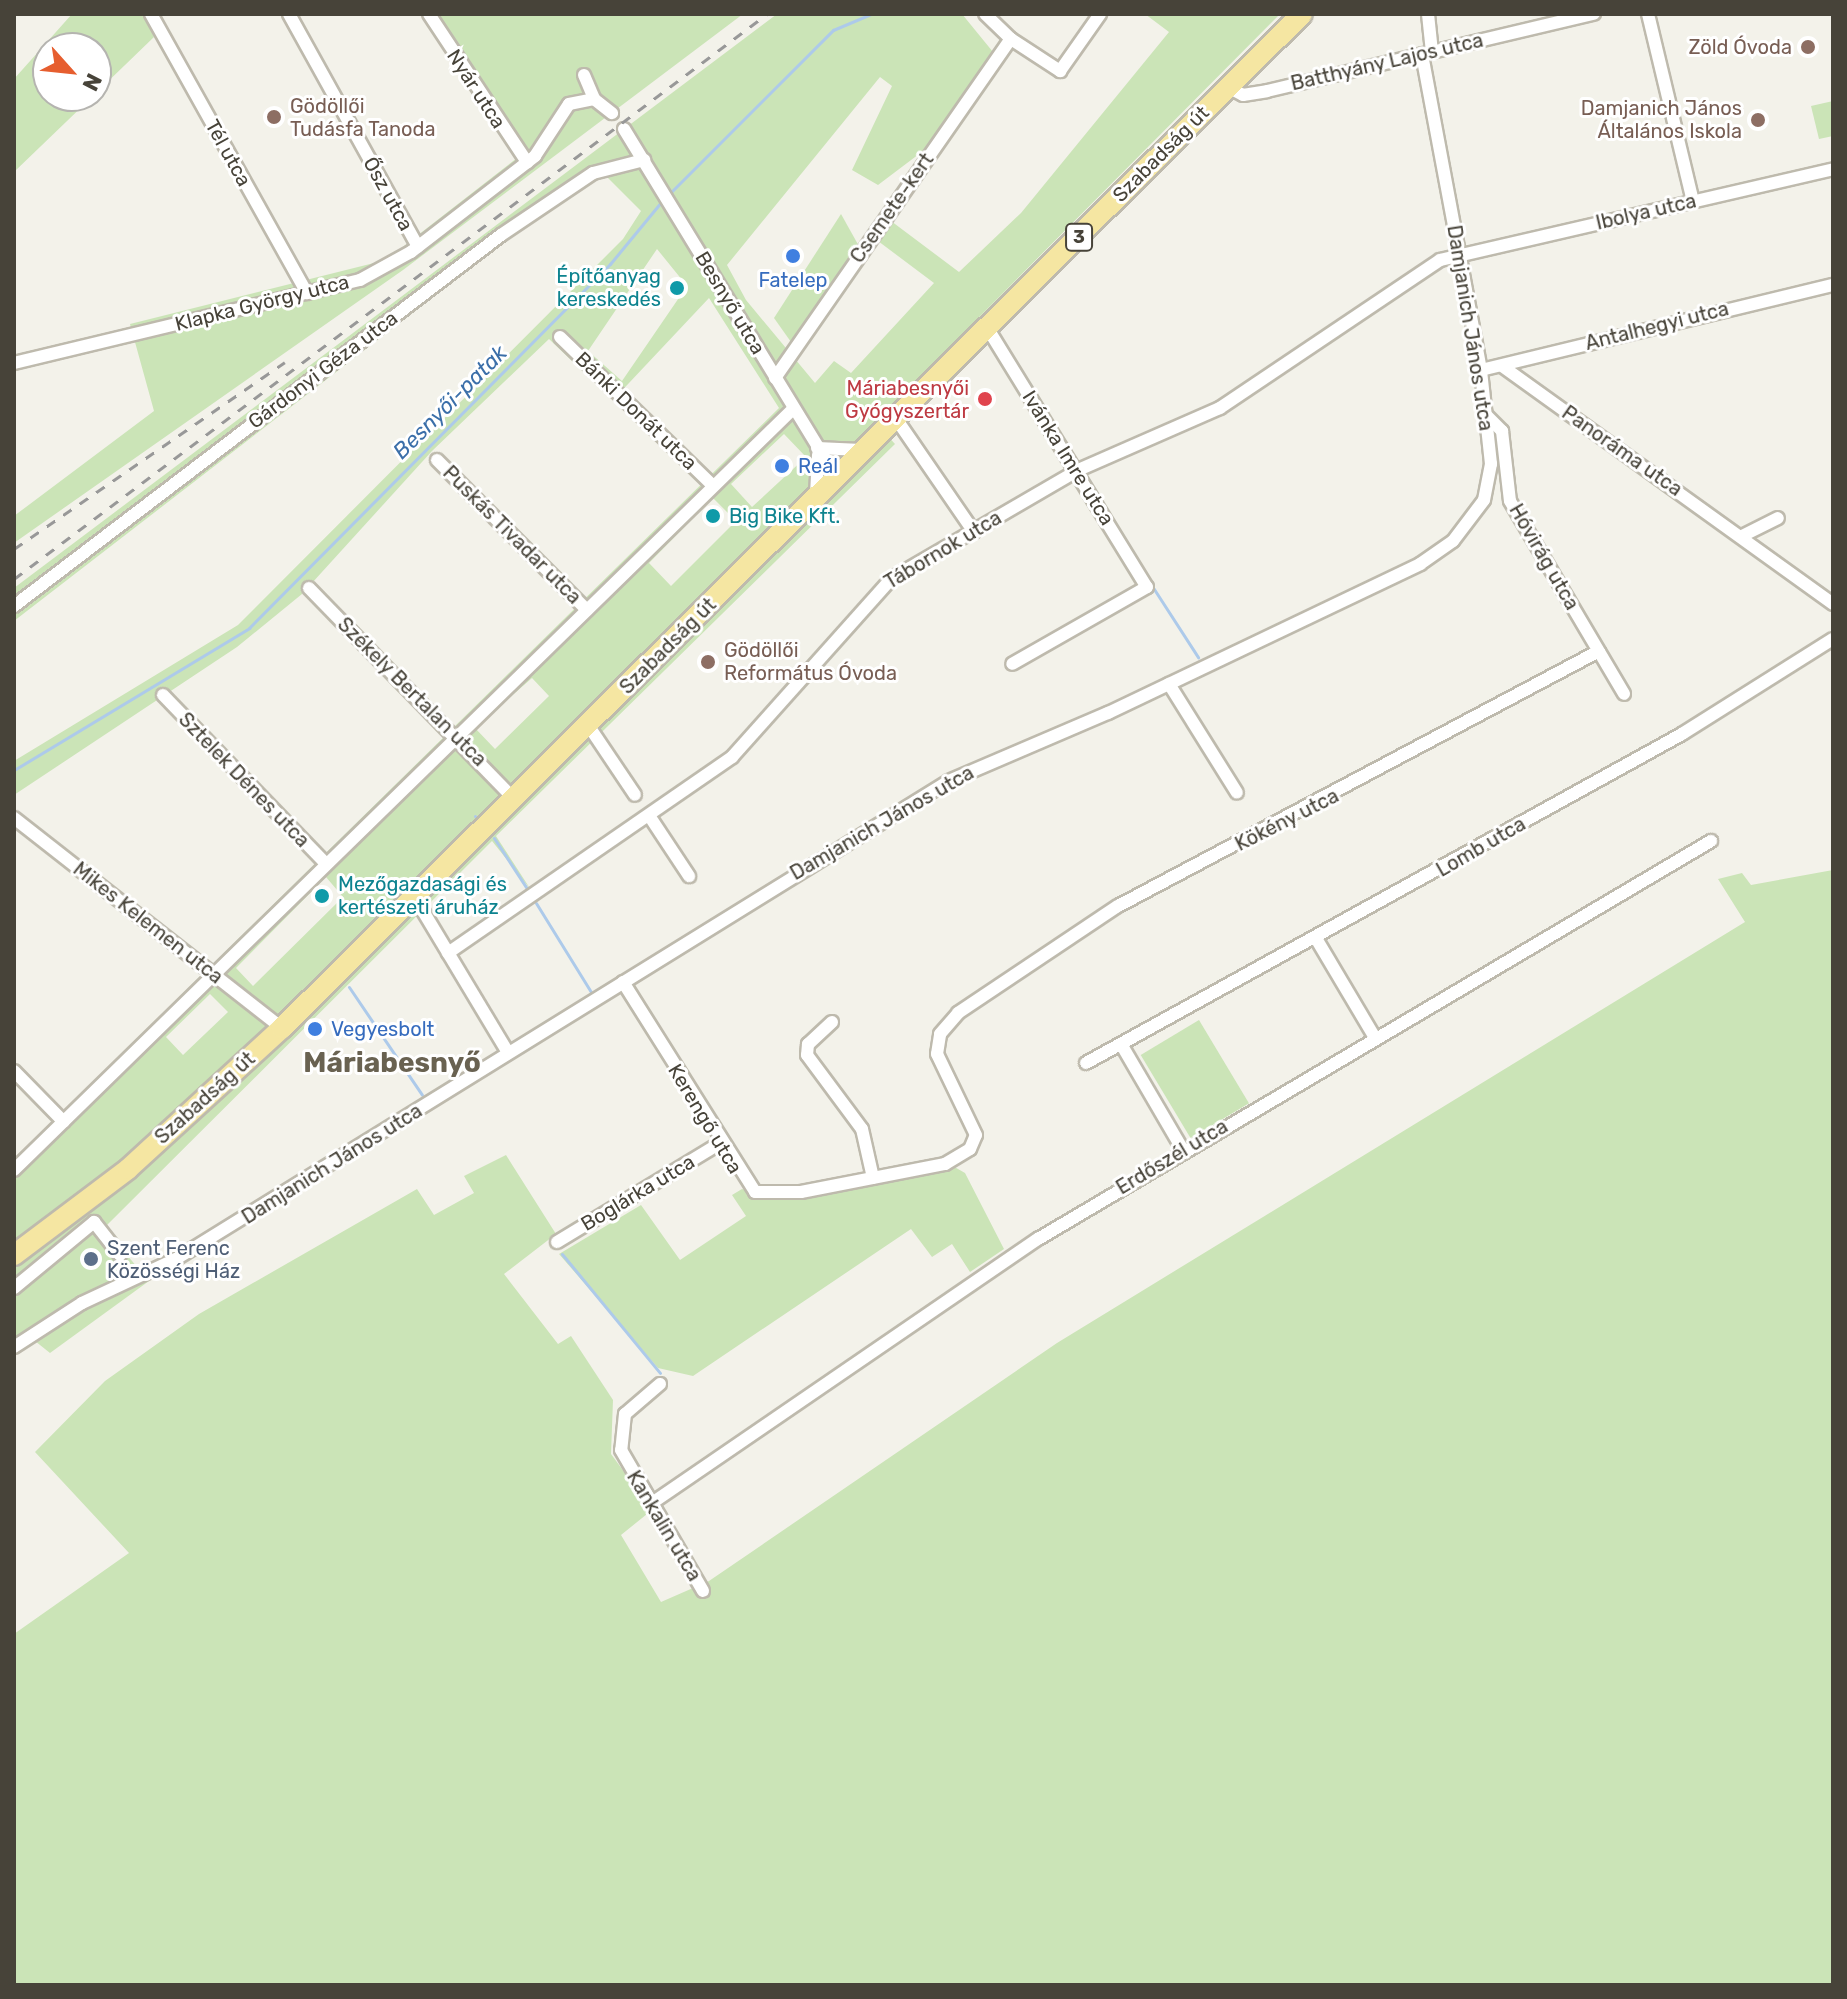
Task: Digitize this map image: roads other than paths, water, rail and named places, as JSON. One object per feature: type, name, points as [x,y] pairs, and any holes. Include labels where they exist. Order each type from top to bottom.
[{"type":"main road","name":"Szabadság út","points":[[14,1255],[128,1169],[282,1028],[1302,14]]},
{"type":"street","name":"Tél utca","points":[[151,14],[307,293]]},
{"type":"street","name":"Ősz utca","points":[[289,14],[418,247]]},
{"type":"street","name":"Nyár utca","points":[[429,14],[527,162]]},
{"type":"street","points":[[985,14],[1011,39],[1060,71],[1100,14]]},
{"type":"street","name":"Damjanich János utca","points":[[14,1347],[27,1335],[176,1259],[507,1051],[949,781],[1169,684],[1441,551],[1488,491],[1481,370],[1427,53],[1428,14]]},
{"type":"street","name":"Batthyány Lajos utca","points":[[1228,87],[1254,93],[1594,14]]},
{"type":"street","points":[[1648,14],[1693,201]]},
{"type":"street","name":"Csemete-kert","points":[[775,378],[1011,39]]},
{"type":"street","points":[[584,75],[594,99],[612,113]]},
{"type":"street","name":"Klapka György utca","points":[[14,363],[360,280],[418,247],[527,162],[556,127],[569,104],[594,99]]},
{"type":"street","name":"Besnyő utca","points":[[624,129],[837,478]]},
{"type":"street","name":"Gárdonyi Géza utca","points":[[14,606],[501,235],[593,173],[644,160]]},
{"type":"street","name":"Ibolya utca","points":[[1459,254],[1833,169]]},
{"type":"street","name":"Tábornok utca","points":[[448,953],[650,817],[767,726],[873,593],[1078,470],[1220,408],[1459,254]]},
{"type":"street","name":"Antalhegyi utca","points":[[1481,370],[1833,285]]},
{"type":"street","name":"Ivánka Imre utca","points":[[988,329],[1078,470],[1147,587],[1012,664]]},
{"type":"street","name":"Bánki Donát utca","points":[[560,337],[712,485]]},
{"type":"street","name":"Panoráma utca","points":[[1502,366],[1833,604]]},
{"type":"street","points":[[14,1170],[793,409]]},
{"type":"street","name":"Hóvirág utca","points":[[1486,415],[1502,431],[1510,501],[1624,694]]},
{"type":"street","points":[[897,420],[974,532]]},
{"type":"street","points":[[815,500],[817,448],[841,454],[868,448]]},
{"type":"street","name":"Puskás Tivadar utca","points":[[437,460],[587,610]]},
{"type":"street","points":[[1742,536],[1778,518]]},
{"type":"street","name":"Székely Bertalan utca","points":[[309,588],[513,798]]},
{"type":"street","name":"Lomb utca","points":[[1086,1063],[1317,940],[1682,734],[1833,639]]},
{"type":"street","name":"Kökény utca","points":[[980,997],[1105,913],[1599,651]]},
{"type":"street","points":[[1169,684],[1237,793]]},
{"type":"street","name":"Sztelek Dénes utca","points":[[163,695],[326,864]]},
{"type":"street","points":[[588,725],[635,795]]},
{"type":"street","points":[[650,817],[689,876]]},
{"type":"street","name":"Mikes Kelemen utca","points":[[14,818],[282,1028]]},
{"type":"street","name":"Erdőszél utca","points":[[652,1503],[918,1319],[1183,1150],[1711,841]]},
{"type":"street","points":[[414,896],[507,1051]]},
{"type":"street","points":[[1317,940],[1374,1036]]},
{"type":"street","name":"Kerengő utca","points":[[623,982],[740,1178],[762,1194],[945,1164],[973,1145],[974,1123],[937,1044],[951,1020],[980,997]]},
{"type":"street","points":[[832,1022],[808,1044],[807,1055],[862,1129],[873,1178]]},
{"type":"street","points":[[1121,1044],[1183,1150]]},
{"type":"street","points":[[14,1071],[64,1122]]},
{"type":"street","name":"Boglárka utca","points":[[557,1242],[719,1144]]},
{"type":"street","points":[[14,1288],[94,1222],[120,1255]]},
{"type":"street","name":"Kankalin utca","points":[[660,1384],[631,1404],[619,1434],[622,1455],[703,1591]]},
{"type":"waterway","name":"Besnyői-patak","points":[[667,196],[833,30],[871,14]]},
{"type":"waterway","name":"Besnyői-patak","points":[[14,770],[249,628],[610,264],[662,201]]},
{"type":"waterway","points":[[1085,474],[1101,501]]},
{"type":"waterway","points":[[1152,586],[1198,657]]},
{"type":"waterway","points":[[494,838],[526,887]]},
{"type":"waterway","points":[[536,903],[591,992]]},
{"type":"waterway","points":[[349,987],[422,1095]]},
{"type":"waterway","points":[[562,1254],[660,1373]]},
{"type":"railway","points":[[14,579],[767,14]]},
{"type":"railway","points":[[14,549],[285,362]]},
{"type":"place","name":"Zöld Óvoda","points":[[1808,47]]},
{"type":"place","name":"Gödöllői Tudásfa Tanoda","points":[[274,117]]},
{"type":"place","name":"Damjanich János Általános Iskola","points":[[1758,120]]},
{"type":"place","name":"Fatelep","points":[[793,256]]},
{"type":"place","name":"Építőanyag kereskedés","points":[[677,288]]},
{"type":"place","name":"Máriabesnyői Gyógyszertár","points":[[985,399]]},
{"type":"place","name":"Reál","points":[[782,466]]},
{"type":"place","name":"Big Bike Kft.","points":[[713,516]]},
{"type":"place","name":"Gödöllői Református Óvoda","points":[[708,662]]},
{"type":"place","name":"Mezőgazdasági és kertészeti áruház","points":[[322,896]]},
{"type":"place","name":"Vegyesbolt","points":[[315,1029]]},
{"type":"place","name":"Szent Ferenc Közösségi Ház","points":[[91,1259]]},
{"type":"district","name":"Máriabesnyő","points":[[392,1063]]}]
